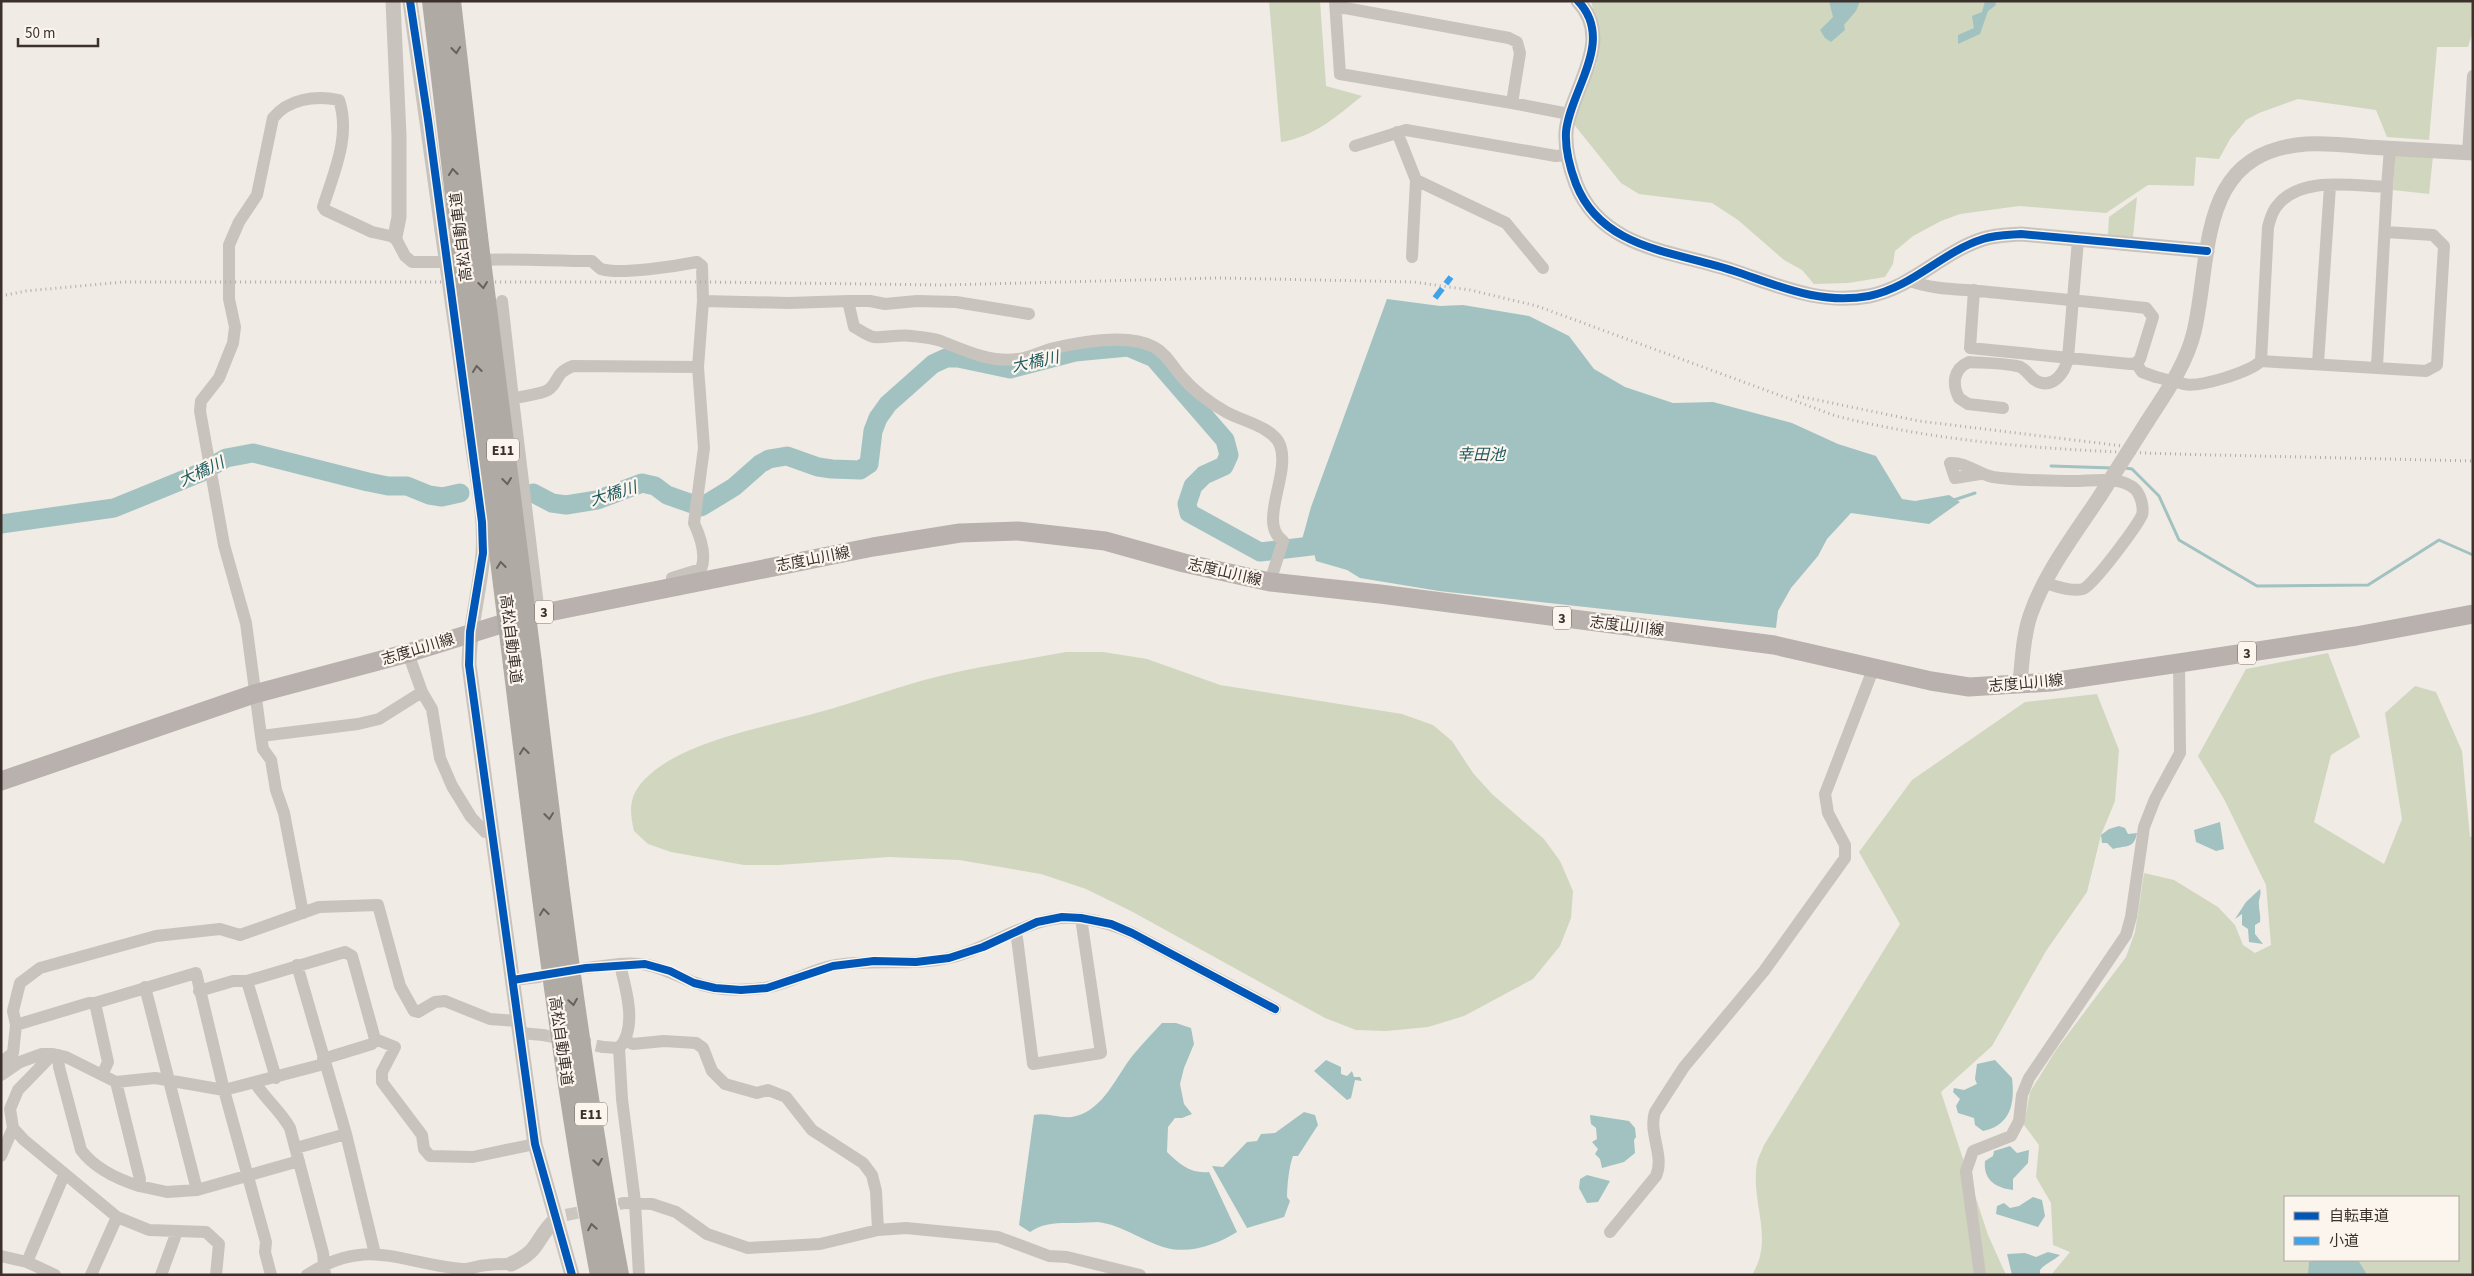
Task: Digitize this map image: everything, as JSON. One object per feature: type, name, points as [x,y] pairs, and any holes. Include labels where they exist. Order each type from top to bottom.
[{"type":"highway","name":"高松自動車道","points":[[433,1],[460,235],[522,664],[603,1198],[618,1275]]},
{"type":"highway","name":"高松自動車道","points":[[450,1],[460,235]]},
{"type":"highway","name":"高松自動車道","points":[[522,664],[550,961],[577,1148],[600,1275]]},
{"type":"main road","name":"志度山川線","points":[[1,781],[254,694],[408,653],[470,632],[539,614],[960,533],[1018,530],[1105,541],[1184,563],[1270,582],[1380,594],[1774,645],[1969,687],[2020,684],[2179,663],[2356,636],[2473,614]]},
{"type":"street","points":[[393,1],[400,136],[399,217],[395,238],[405,256],[412,262],[432,263],[502,258],[530,262],[592,261],[600,268],[614,270],[670,268],[696,262],[702,266],[704,301],[698,367],[704,448],[694,523],[699,534],[704,561],[701,569],[672,578],[671,588]]},
{"type":"street","points":[[410,1],[460,235],[471,435],[482,522],[483,553],[470,632],[469,665],[535,1144],[561,1217],[572,1275]]},
{"type":"street","points":[[1578,1],[1590,21],[1594,40],[1592,57],[1569,114],[1566,134],[1568,155],[1580,195],[1595,216],[1615,233],[1641,246],[1733,271],[1785,290],[1844,300],[1871,295],[1910,281],[1970,244],[1984,238],[2020,234],[2207,251]]},
{"type":"street","points":[[1512,103],[1520,53],[1517,42],[1509,38],[1336,5],[1340,74],[1569,114]]},
{"type":"street","points":[[2020,684],[2023,652],[2030,616],[2045,583],[2185,359],[2194,334],[2213,214],[2223,192],[2237,174],[2258,157],[2277,150],[2305,144],[2470,153],[2473,76]]},
{"type":"street","points":[[303,913],[284,813],[276,790],[271,760],[263,749],[254,694],[246,623],[224,545],[200,411],[201,401],[219,378],[234,343],[235,327],[230,299],[229,245],[239,222],[257,196],[272,118],[281,108],[310,98],[323,96],[339,100],[344,115],[343,142],[323,207],[325,210],[372,232],[395,238]]},
{"type":"street","points":[[1356,146],[1406,130],[1556,156],[1568,155]]},
{"type":"street","points":[[1397,132],[1416,180],[1412,257]]},
{"type":"street","points":[[2377,366],[2390,148]]},
{"type":"street","points":[[1416,180],[1506,223],[1543,268]]},
{"type":"street","points":[[2261,361],[2268,227],[2276,207],[2288,194],[2302,188],[2330,186],[2388,187]]},
{"type":"street","points":[[2318,364],[2330,186]]},
{"type":"street","points":[[2136,363],[2142,372],[2190,385],[2254,367],[2261,361],[2377,366],[2426,371],[2437,365],[2444,246],[2434,235],[2386,232]]},
{"type":"street","points":[[2003,408],[1968,404],[1959,398],[1954,382],[1956,373],[1963,365],[1969,362],[2019,366],[2036,381],[2044,383],[2059,378],[2066,369],[2068,358],[2078,240]]},
{"type":"street","points":[[1910,281],[1921,285],[2146,308],[2153,317],[2140,359],[2136,363]]},
{"type":"street","points":[[1974,290],[1970,348],[2136,363]]},
{"type":"street","points":[[502,301],[539,614]]},
{"type":"street","points":[[704,301],[789,303],[870,301],[884,304],[918,301],[956,302],[1029,314]]},
{"type":"street","points":[[848,301],[854,327],[873,337],[909,335],[941,341],[953,348],[1001,360],[1018,359],[1053,348],[1114,340],[1134,339],[1154,346],[1165,354],[1182,377],[1203,397],[1226,412],[1271,433],[1279,443],[1283,457],[1282,478],[1273,510],[1272,526],[1277,537],[1283,541],[1270,582]]},
{"type":"street","points":[[514,399],[547,391],[562,370],[573,366],[698,367]]},
{"type":"street","points":[[1980,474],[1995,477],[2085,482],[2107,480],[2124,483],[2136,490],[2142,502],[2142,515],[2097,579],[2084,589],[2066,589],[2045,583]]},
{"type":"street","points":[[408,653],[422,692],[432,709],[440,758],[452,786],[471,817],[485,832],[492,831]]},
{"type":"street","points":[[1980,1275],[1966,1171],[1973,1151],[2011,1136],[2019,1121],[2022,1095],[2029,1078],[2126,935],[2131,918],[2144,827],[2155,799],[2180,753],[2179,663]]},
{"type":"street","points":[[1610,1232],[1656,1176],[1660,1168],[1652,1121],[1655,1112],[1684,1067],[1764,971],[1845,858],[1845,845],[1828,813],[1825,794],[1874,668]]},
{"type":"street","points":[[261,736],[358,724],[379,719],[422,692]]},
{"type":"street","points":[[1,1062],[13,1053],[16,1025],[13,1011],[20,983],[40,968],[156,936],[220,929],[240,935],[325,907],[378,905],[400,986],[414,1011],[418,1012],[435,1002],[445,1001],[490,1019],[543,1035]]},
{"type":"street","points":[[586,968],[645,964],[670,971],[708,986],[741,990],[767,988],[833,966],[874,961],[916,962],[949,958],[983,947],[1037,922],[1062,918],[1081,918],[1110,924],[1132,934],[1275,1009]]},
{"type":"street","points":[[1013,933],[1017,938],[1032,1064],[1101,1053],[1081,918]]},
{"type":"street","points":[[199,991],[233,981],[247,981],[344,952],[352,956],[375,1040]]},
{"type":"street","points":[[297,965],[323,1062],[346,1134],[375,1254]]},
{"type":"street","points":[[620,965],[625,987],[629,1028],[622,1045],[622,1099],[629,1203],[638,1275]]},
{"type":"street","points":[[16,1025],[196,973],[224,1090],[266,1242],[265,1252],[271,1275]]},
{"type":"street","points":[[513,980],[539,976]]},
{"type":"street","points":[[247,981],[276,1078]]},
{"type":"street","points":[[145,987],[198,1190]]},
{"type":"street","points":[[95,1003],[108,1062],[102,1075]]},
{"type":"street","points":[[375,1040],[395,1047],[382,1072],[382,1082],[422,1135],[424,1149],[430,1156],[472,1157],[535,1144]]},
{"type":"street","points":[[1,1075],[20,1062],[42,1054],[55,1055],[116,1082],[155,1078],[224,1090],[276,1078],[372,1044],[375,1040]]},
{"type":"street","points":[[603,1047],[664,1041],[696,1043],[703,1048],[712,1071],[725,1084],[757,1093],[768,1090],[786,1097],[812,1130],[863,1163],[872,1175],[876,1191],[878,1230]]},
{"type":"street","points":[[1,1156],[13,1128],[10,1109],[18,1090],[55,1055]]},
{"type":"street","points":[[55,1055],[81,1150],[90,1161],[121,1180],[168,1192],[198,1190],[299,1161]]},
{"type":"street","points":[[116,1082],[140,1179],[139,1186]]},
{"type":"street","points":[[256,1084],[261,1092],[281,1112],[290,1128],[325,1269]]},
{"type":"street","points":[[13,1128],[64,1175],[117,1217],[149,1230],[206,1232],[219,1244],[216,1275]]},
{"type":"street","points":[[296,1148],[346,1134]]},
{"type":"street","points":[[27,1262],[64,1175]]},
{"type":"street","points":[[629,1203],[652,1204],[676,1212],[707,1234],[748,1248],[820,1244],[878,1230],[906,1228],[998,1237],[1049,1256],[1075,1259],[1140,1275]]},
{"type":"street","points":[[91,1275],[117,1217]]},
{"type":"street","points":[[307,1275],[325,1269],[344,1256],[375,1254],[464,1269],[487,1265],[511,1264],[525,1258],[537,1246],[547,1226],[561,1217]]},
{"type":"street","points":[[161,1275],[175,1238],[175,1230]]},
{"type":"street","points":[[1,1256],[27,1262],[55,1275]]},
{"type":"green space","points":[[1269,1],[1320,1],[1326,86],[1362,96],[1315,131],[1281,142]]},
{"type":"green space","points":[[1591,1],[2473,1],[2473,31],[2468,47],[2437,47],[2429,140],[2387,137],[2376,110],[2298,99],[2259,113],[2246,120],[2230,139],[2219,159],[2196,157],[2194,186],[2148,185],[2106,213],[2019,206],[1960,214],[1941,221],[1913,236],[1895,251],[1893,264],[1885,277],[1848,283],[1814,284],[1802,270],[1784,260],[1738,220],[1712,203],[1639,194],[1621,183],[1572,122],[1597,63],[1598,28]]},
{"type":"green space","points":[[2395,153],[2433,156],[2429,194],[2393,190]]},
{"type":"green space","points":[[2137,197],[2133,237],[2108,235],[2109,217]]},
{"type":"green space","points":[[1066,652],[1103,652],[1147,659],[1220,685],[1402,714],[1433,725],[1452,741],[1473,773],[1492,794],[1544,839],[1560,861],[1573,891],[1571,918],[1560,946],[1533,979],[1464,1016],[1428,1027],[1386,1031],[1356,1030],[1325,1018],[1131,911],[1086,889],[1041,874],[959,860],[889,857],[779,865],[744,865],[671,852],[648,844],[634,831],[631,810],[633,797],[640,785],[661,766],[702,745],[750,730],[832,709],[940,676]]},
{"type":"green space","points":[[2328,653],[2360,737],[2331,755],[2314,822],[2384,864],[2402,819],[2385,713],[2415,686],[2436,692],[2462,751],[2470,837],[2473,836],[2473,1275],[2051,1275],[2070,1252],[2053,1245],[2051,1203],[2036,1177],[2039,1145],[2024,1125],[2030,1092],[2056,1050],[2126,957],[2135,932],[2144,873],[2174,880],[2218,907],[2235,925],[2243,945],[2255,953],[2271,945],[2266,885],[2224,799],[2198,756],[2246,669]]},
{"type":"green space","points":[[2097,694],[2119,750],[2115,801],[2101,835],[2087,892],[2046,951],[1992,1046],[1941,1092],[1988,1235],[2006,1275],[1752,1275],[1759,1261],[1762,1247],[1756,1192],[1759,1156],[1900,924],[1859,852],[1912,780],[2025,702]]},
{"type":"water","points":[[1829,1],[1860,1],[1856,11],[1844,25],[1845,30],[1831,42],[1825,38],[1820,30],[1833,17]]},
{"type":"water","points":[[1985,1],[1995,1],[1996,5],[1988,11],[1980,34],[1958,44],[1958,35],[1974,28],[1972,16],[1982,12]]},
{"type":"water","name":"幸田池","points":[[1387,299],[1440,306],[1463,305],[1529,316],[1569,336],[1594,369],[1625,387],[1673,403],[1713,402],[1792,423],[1838,444],[1876,456],[1902,499],[1915,501],[1949,495],[1960,502],[1929,524],[1851,513],[1827,539],[1818,556],[1791,588],[1778,611],[1776,628],[1439,591],[1360,578],[1347,570],[1316,561],[1314,553],[1300,547],[1311,507]]},
{"type":"water","points":[[2220,822],[2224,849],[2216,851],[2196,842],[2194,830]]},
{"type":"water","points":[[2119,826],[2125,828],[2128,834],[2137,833],[2132,844],[2113,849],[2107,843],[2102,843],[2101,835],[2109,829]]},
{"type":"water","points":[[2260,889],[2260,922],[2255,925],[2255,934],[2263,944],[2249,942],[2248,929],[2242,925],[2242,914],[2235,919],[2246,902]]},
{"type":"water","points":[[1162,1023],[1176,1023],[1191,1028],[1194,1044],[1184,1068],[1180,1084],[1184,1104],[1192,1114],[1182,1118],[1175,1118],[1168,1127],[1167,1152],[1191,1170],[1209,1172],[1237,1232],[1211,1245],[1182,1250],[1163,1247],[1123,1229],[1098,1222],[1052,1224],[1041,1226],[1030,1232],[1019,1225],[1034,1115],[1045,1114],[1071,1117],[1086,1112],[1102,1099],[1133,1055]]},
{"type":"water","points":[[1326,1060],[1341,1067],[1341,1074],[1347,1076],[1352,1071],[1354,1077],[1360,1077],[1362,1081],[1355,1080],[1351,1098],[1347,1100],[1314,1071]]},
{"type":"water","points":[[1995,1060],[2012,1078],[2012,1104],[2009,1112],[2000,1124],[1983,1131],[1975,1125],[1974,1118],[1958,1113],[1956,1106],[1960,1099],[1953,1092],[1954,1088],[1964,1090],[1977,1084],[1975,1079],[1977,1064]]},
{"type":"water","points":[[1304,1112],[1315,1115],[1318,1125],[1298,1156],[1293,1156],[1287,1187],[1287,1197],[1290,1201],[1284,1217],[1247,1228],[1212,1166],[1223,1167],[1247,1142],[1257,1141],[1261,1134],[1275,1133]]},
{"type":"water","points":[[1590,1115],[1629,1121],[1635,1128],[1635,1153],[1624,1162],[1602,1168],[1600,1159],[1595,1154],[1598,1149],[1592,1142],[1597,1139],[1596,1128],[1591,1124]]},
{"type":"water","points":[[2010,1146],[2017,1153],[2029,1150],[2028,1163],[2013,1179],[2013,1190],[1992,1182],[1988,1178],[1985,1168],[1985,1161],[1993,1156],[1994,1151]]},
{"type":"water","points":[[1587,1175],[1610,1181],[1598,1202],[1587,1203],[1579,1188],[1580,1179]]},
{"type":"water","points":[[2033,1197],[2042,1200],[2045,1216],[2038,1227],[1996,1214],[1997,1206],[2004,1203],[2010,1208],[2019,1206]]},
{"type":"water","points":[[2048,1252],[2060,1255],[2040,1270],[2040,1275],[2012,1275],[2007,1254],[2025,1253],[2036,1257]]},
{"type":"water","points":[[2359,1261],[2366,1273],[2365,1275],[2308,1275],[2309,1262]]},
{"type":"waterway","name":"大橋川","points":[[533,493],[552,503],[566,505],[597,500],[642,483],[655,486],[667,495],[701,507],[734,487],[760,464],[769,459],[787,456],[818,467],[860,470],[869,464],[873,431],[878,418],[888,404],[933,364],[946,358],[958,358],[1010,369],[1075,352],[1128,347],[1154,358],[1225,440],[1229,455],[1224,466],[1204,475],[1193,486],[1187,504],[1189,513],[1260,552],[1328,544]]},
{"type":"waterway","name":"大橋川","points":[[1,524],[114,508],[200,473],[226,458],[253,453],[368,482],[388,486],[407,486],[429,495],[442,497],[460,493]]},
{"type":"waterway","points":[[2051,466],[2113,468]]},
{"type":"waterway","points":[[2125,468],[2132,469],[2159,496],[2179,540],[2257,586],[2368,585],[2439,540],[2473,555]]},
{"type":"waterway","points":[[1954,500],[1975,493]]},
{"type":"tunnel","points":[[543,1035],[603,1047]]},
{"type":"tunnel","points":[[566,1215],[624,1203]]},
{"type":"railway","points":[[1,296],[26,291],[123,282],[710,282],[944,285],[1219,278],[1414,282],[1470,290],[1537,306],[1836,416],[1930,435],[2072,450],[2473,461]]},
{"type":"railway","points":[[1798,396],[1919,421],[2139,448]]},
{"type":"marked path","points":[[1435,298],[1451,277]]},
{"type":"cycle path","points":[[410,1],[428,120],[482,522],[483,553],[470,632],[469,665],[535,1144],[572,1275]]},
{"type":"cycle path","points":[[1578,1],[1589,16],[1593,32],[1588,66],[1569,116],[1566,132],[1566,145],[1570,165],[1576,184],[1588,206],[1603,223],[1643,245],[1734,271],[1784,288],[1834,298],[1869,296],[1885,292],[1914,277],[1954,252],[1983,239],[1997,236],[2021,234],[2207,251]]},
{"type":"cycle path","points":[[513,980],[586,968],[645,964],[670,971],[694,983],[715,988],[741,990],[767,988],[833,966],[874,961],[916,962],[949,958],[983,947],[1037,922],[1062,917],[1081,918],[1111,924],[1132,933],[1275,1009]]}]
